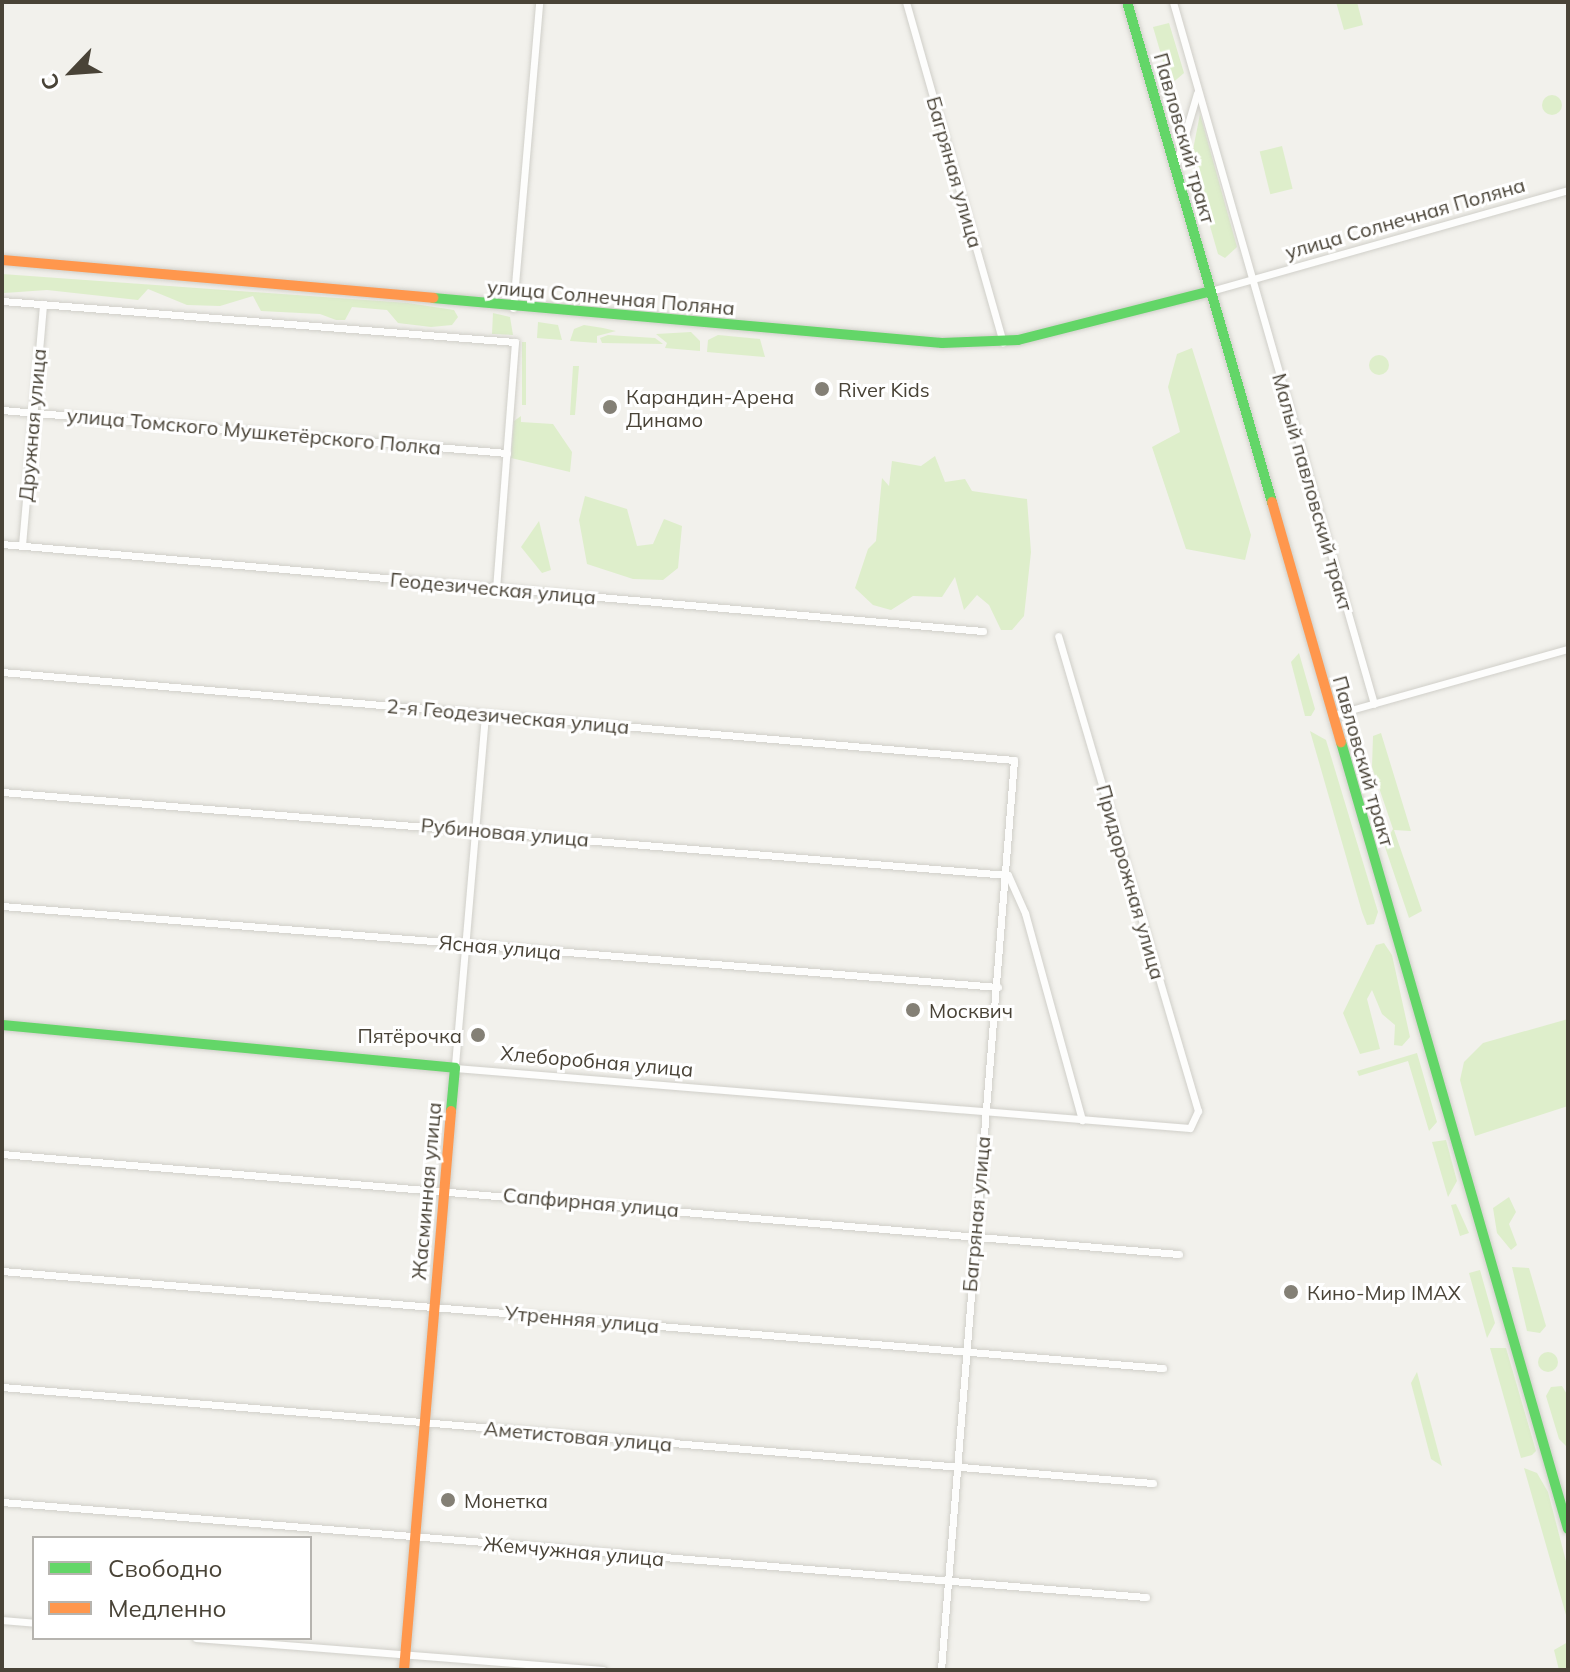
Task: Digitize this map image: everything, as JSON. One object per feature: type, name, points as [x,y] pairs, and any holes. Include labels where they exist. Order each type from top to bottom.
[{"type":"street","points":[[513,308],[539,2]]},
{"type":"street","name":"Багряная улица","points":[[906,2],[1003,342]]},
{"type":"street","name":"Павловский тракт","points":[[1127,2],[1568,1529]]},
{"type":"street","points":[[1173,2],[1252,280]]},
{"type":"street","points":[[1175,166],[1198,91]]},
{"type":"street","name":"улица Солнечная Поляна","points":[[2,260],[924,343],[1003,342],[1252,280],[1568,190]]},
{"type":"street","name":"Малый павловский тракт","points":[[1252,280],[1374,704]]},
{"type":"street","points":[[2,301],[515,342],[496,589]]},
{"type":"street","name":"Дружная улица","points":[[22,545],[43,304]]},
{"type":"street","name":"улица Томского Мушкетёрского Полка","points":[[2,410],[507,453]]},
{"type":"street","name":"Геодезическая улица","points":[[2,544],[983,631]]},
{"type":"street","name":"Придорожная улица","points":[[1058,636],[1198,1111],[1190,1128]]},
{"type":"street","points":[[1333,715],[1568,649]]},
{"type":"street","name":"2-я Геодезическая улица","points":[[2,672],[1014,760]]},
{"type":"street","name":"Жасминная улица","points":[[404,1670],[485,715]]},
{"type":"street","name":"Багряная улица","points":[[941,1670],[964,1354],[1008,875],[1014,760]]},
{"type":"street","name":"Рубиновая улица","points":[[2,792],[1008,875]]},
{"type":"street","points":[[1008,875],[1025,913],[1082,1120]]},
{"type":"street","name":"Ясная улица","points":[[2,906],[998,987]]},
{"type":"street","name":"Хлеборобная улица","points":[[2,1025],[455,1068],[1190,1128]]},
{"type":"street","name":"Сапфирная улица","points":[[2,1154],[1179,1254]]},
{"type":"street","name":"Утренняя улица","points":[[2,1271],[964,1354],[1163,1368]]},
{"type":"street","name":"Аметистовая улица","points":[[2,1387],[956,1470],[1153,1483]]},
{"type":"street","name":"Жемчужная улица","points":[[2,1502],[1146,1597]]},
{"type":"street","points":[[2,1620],[32,1623]]},
{"type":"street","points":[[221,1640],[603,1670]]},
{"type":"green space","points":[[1336,2],[1357,2],[1363,25],[1344,30]]},
{"type":"green space","points":[[1169,23],[1184,73],[1170,85],[1153,27]]},
{"type":"green space","points":[[1552,95],[1559,98],[1562,105],[1559,112],[1552,115],[1545,112],[1542,105],[1545,98]]},
{"type":"green space","points":[[1200,114],[1237,247],[1225,258],[1218,254],[1191,160]]},
{"type":"green space","points":[[1282,146],[1293,189],[1270,194],[1260,152]]},
{"type":"green space","points":[[2,274],[408,303],[454,310],[458,317],[452,325],[431,327],[398,323],[387,310],[352,307],[345,320],[336,320],[320,314],[261,311],[253,296],[220,306],[187,305],[148,289],[138,300],[47,290],[4,293]]},
{"type":"green space","points":[[493,313],[510,317],[513,335],[492,334]]},
{"type":"green space","points":[[538,322],[558,325],[562,340],[537,338]]},
{"type":"green space","points":[[584,325],[616,331],[597,336],[597,343],[570,341],[574,329]]},
{"type":"green space","points":[[691,332],[700,341],[700,351],[665,348],[667,343],[656,334]]},
{"type":"green space","points":[[608,335],[655,338],[663,344],[602,343],[600,338]]},
{"type":"green space","points":[[718,335],[760,339],[765,357],[707,352],[708,340]]},
{"type":"green space","points":[[522,342],[526,342],[526,405],[522,405]]},
{"type":"green space","points":[[1192,348],[1251,535],[1245,560],[1186,549],[1152,447],[1180,432],[1168,387],[1177,354]]},
{"type":"green space","points":[[1379,355],[1386,358],[1389,365],[1386,372],[1379,375],[1372,372],[1369,365],[1372,358]]},
{"type":"green space","points":[[573,366],[579,366],[575,415],[570,415]]},
{"type":"green space","points":[[521,416],[521,422],[553,424],[572,452],[570,472],[511,458],[514,421]]},
{"type":"green space","points":[[935,456],[945,482],[965,479],[972,491],[1027,499],[1031,552],[1024,616],[1012,630],[1001,630],[989,605],[977,595],[964,610],[955,577],[942,597],[913,596],[891,610],[873,605],[855,588],[868,549],[876,541],[882,478],[889,486],[892,461],[921,466]]},
{"type":"green space","points":[[585,496],[627,509],[637,546],[653,544],[664,519],[682,526],[678,568],[663,580],[633,579],[587,564],[579,520]]},
{"type":"green space","points":[[539,521],[551,570],[542,573],[521,547]]},
{"type":"green space","points":[[1299,653],[1315,709],[1311,716],[1305,716],[1291,662]]},
{"type":"green space","points":[[1310,731],[1326,740],[1378,912],[1374,924],[1367,925],[1362,912]]},
{"type":"green space","points":[[1381,733],[1411,831],[1394,830],[1422,911],[1409,918],[1384,844],[1393,829],[1372,767],[1373,736]]},
{"type":"green space","points":[[1384,943],[1392,955],[1410,1037],[1402,1046],[1394,1045],[1395,1025],[1382,1014],[1372,990],[1367,999],[1380,1049],[1360,1054],[1343,1013],[1376,945]]},
{"type":"green space","points":[[1568,1019],[1568,1106],[1475,1136],[1460,1080],[1464,1062],[1483,1043]]},
{"type":"green space","points":[[1417,1053],[1437,1122],[1429,1131],[1408,1061],[1359,1076],[1357,1071]]},
{"type":"green space","points":[[1446,1140],[1457,1181],[1448,1197],[1432,1142]]},
{"type":"green space","points":[[1509,1197],[1516,1212],[1509,1224],[1517,1245],[1511,1250],[1497,1233],[1493,1208]]},
{"type":"green space","points":[[1456,1204],[1469,1233],[1460,1236],[1451,1205]]},
{"type":"green space","points":[[1512,1267],[1529,1268],[1546,1326],[1540,1333],[1527,1331]]},
{"type":"green space","points":[[1480,1270],[1495,1323],[1487,1338],[1469,1273]]},
{"type":"green space","points":[[1490,1348],[1506,1348],[1536,1451],[1532,1455],[1521,1458]]},
{"type":"green space","points":[[1548,1352],[1555,1355],[1558,1362],[1555,1369],[1548,1372],[1541,1369],[1538,1362],[1541,1355]]},
{"type":"green space","points":[[1417,1372],[1442,1466],[1431,1459],[1411,1383]]},
{"type":"green space","points":[[1562,1386],[1568,1396],[1568,1448],[1559,1439],[1546,1396],[1551,1387]]},
{"type":"green space","points":[[1524,1468],[1537,1473],[1548,1492],[1568,1569],[1568,1622]]},
{"type":"green space","points":[[1568,1642],[1568,1670],[1559,1670],[1554,1650]]},
{"type":"traffic: fast","points":[[1127,2],[1272,502]]},
{"type":"traffic: fast","points":[[433,298],[942,343],[1018,340],[1211,291]]},
{"type":"traffic: fast","points":[[1341,742],[1568,1529]]},
{"type":"traffic: fast","points":[[2,1025],[455,1068],[451,1111]]},
{"type":"traffic: slow","points":[[2,260],[433,298]]},
{"type":"traffic: slow","points":[[1272,502],[1341,742]]},
{"type":"traffic: slow","points":[[404,1670],[451,1111]]},
{"type":"place","name":"River Kids","points":[[822,389]]},
{"type":"place","name":"Карандин-Арена Динамо","points":[[610,407]]},
{"type":"place","name":"Москвич","points":[[913,1010]]},
{"type":"place","name":"Пятёрочка","points":[[478,1035]]},
{"type":"place","name":"Кино-Мир IMAX","points":[[1291,1292]]},
{"type":"place","name":"Монетка","points":[[448,1500]]}]
